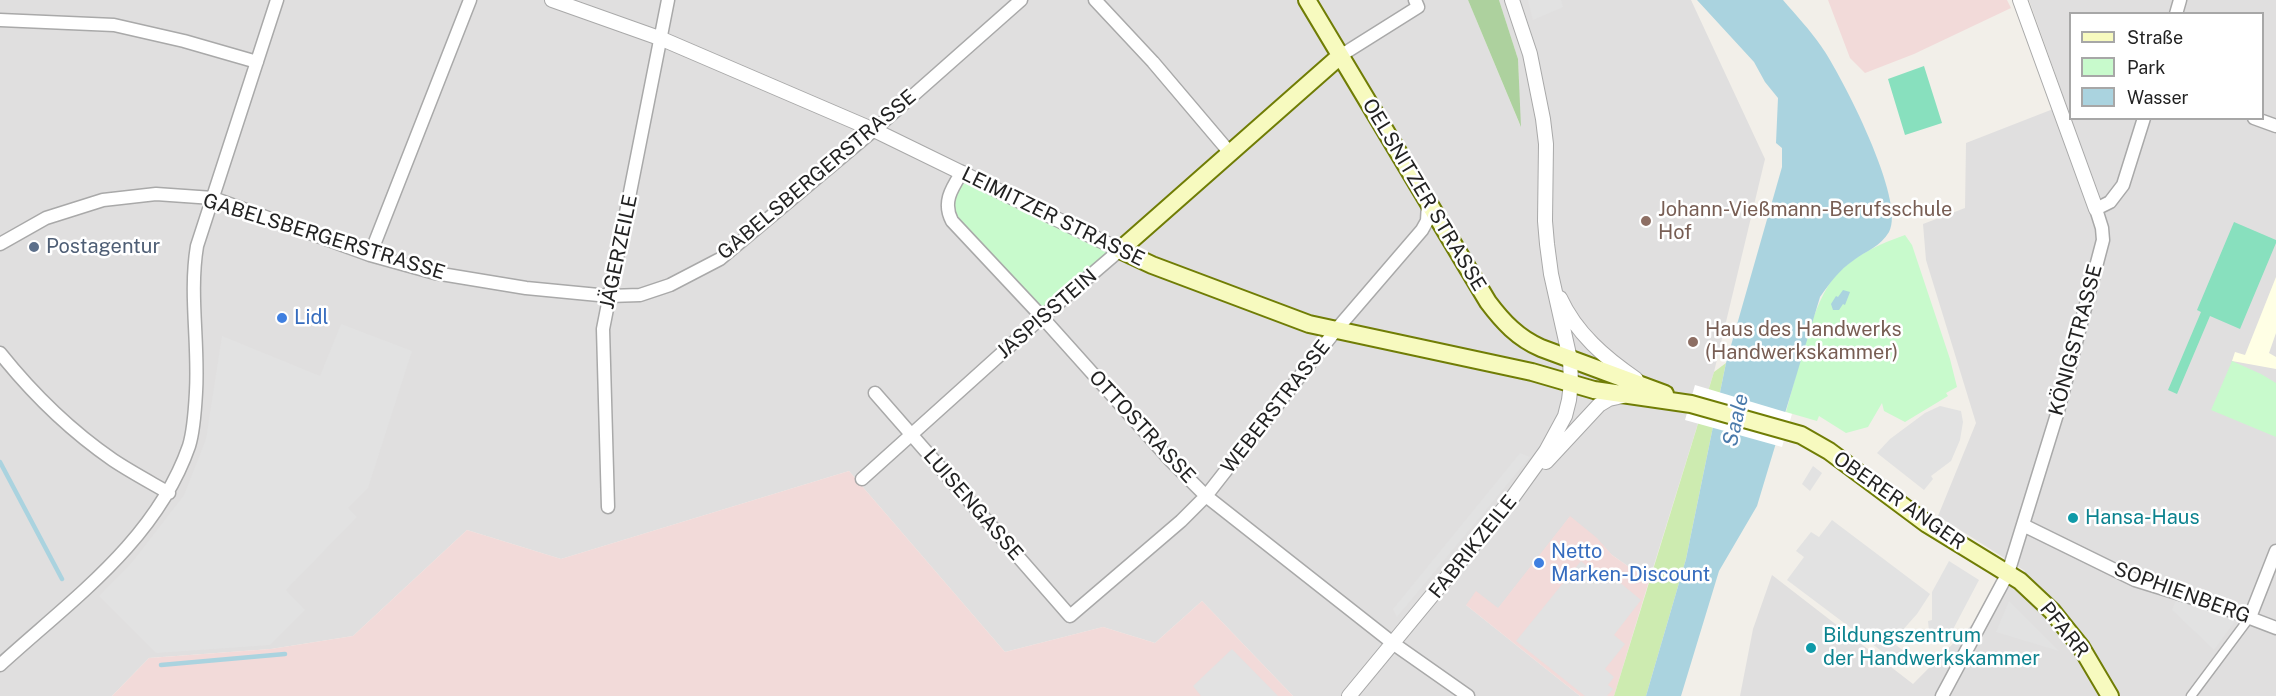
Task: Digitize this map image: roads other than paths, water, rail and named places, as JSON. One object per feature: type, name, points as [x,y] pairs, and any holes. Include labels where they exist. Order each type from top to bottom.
[{"type":"main road","name":"OELSNITZER STRASSE","points":[[1308,0],[1498,316],[1524,340],[1699,406]]},
{"type":"main road","name":"JASPISSTEIN","points":[[1120,250],[1340,56]]},
{"type":"main road","name":"LEIMITZER STRASSE","points":[[1120,250],[1152,265],[1276,312],[1336,330],[1532,372],[1630,396],[1699,406]]},
{"type":"main road","name":"OBERER ANGER","points":[[1699,406],[1788,431],[1829,451],[1927,524],[2008,573]]},
{"type":"main road","name":"PFARR","points":[[2008,573],[2032,591],[2068,631],[2081,647],[2110,696]]},
{"type":"street","points":[[0,665],[95,581],[131,544],[169,493],[189,446],[196,391],[193,268],[197,246],[277,0]]},
{"type":"street","points":[[370,255],[470,0]]},
{"type":"street","name":"LEIMITZER STRASSE","points":[[552,0],[662,39],[874,130],[1120,250]]},
{"type":"street","name":"JÄGERZEILE","points":[[608,507],[603,329],[668,0]]},
{"type":"street","name":"GABELSBERGERSTRASSE","points":[[0,244],[46,218],[103,200],[156,194],[213,198],[370,255],[435,273],[526,288],[609,296],[640,295],[670,285],[720,259],[874,130],[1021,0]]},
{"type":"street","points":[[1095,0],[1153,62],[1231,154]]},
{"type":"street","points":[[1340,56],[1418,7],[1415,0]]},
{"type":"street","points":[[1512,0],[1530,54],[1544,119],[1545,221],[1551,274],[1563,306],[1582,332],[1607,357],[1652,389]]},
{"type":"street","points":[[2020,0],[2096,209],[2110,202],[2123,185],[2143,120]]},
{"type":"street","points":[[0,20],[114,25],[257,62]]},
{"type":"street","points":[[2260,120],[2276,126]]},
{"type":"street","name":"OTTOSTRASSE","points":[[962,172],[947,202],[952,221],[1042,316],[1171,461],[1206,496],[1394,644],[1468,696]]},
{"type":"street","name":"WEBERSTRASSE","points":[[1070,616],[1181,521],[1206,496],[1336,330],[1422,230],[1427,221],[1428,202]]},
{"type":"street","name":"KÖNIGSTRASSE","points":[[1942,696],[2008,573],[2058,411],[2103,240],[2096,209]]},
{"type":"street","name":"JASPISSTEIN","points":[[862,479],[1042,316],[1120,250]]},
{"type":"street","name":"FABRIKZEILE","points":[[1349,696],[1510,501],[1546,451],[1565,416],[1571,383],[1570,359],[1551,274]]},
{"type":"street","points":[[0,353],[21,378],[73,429],[113,460],[169,493]]},
{"type":"street","name":"LUISENGASSE","points":[[875,393],[1070,616]]},
{"type":"street","points":[[1510,501],[1599,405],[1614,397],[1630,396]]},
{"type":"street","name":"SOPHIENBERG","points":[[2023,525],[2135,580],[2250,617],[2276,628]]},
{"type":"street","points":[[2191,696],[2250,617],[2276,551]]},
{"type":"water","name":"Saale","points":[[1697,0],[1783,0],[1808,28],[1843,83],[1881,167],[1889,194],[1892,217],[1886,237],[1844,268],[1820,297],[1757,506],[1719,571],[1681,696],[1646,696],[1686,559],[1726,363],[1782,167],[1782,148],[1776,143],[1778,98],[1765,82],[1754,62]]},
{"type":"water","points":[[1843,290],[1850,292],[1845,305],[1843,304],[1839,310],[1833,310],[1831,304]]},
{"type":"waterway","points":[[0,462],[62,579]]},
{"type":"waterway","points":[[161,665],[285,654]]},
{"type":"place","name":"Johann-Vießmann-Berufsschule Hof","points":[[1646,221]]},
{"type":"place","name":"Postagentur","points":[[34,247]]},
{"type":"place","name":"Lidl","points":[[282,318]]},
{"type":"place","name":"Haus des Handwerks (Handwerkskammer)","points":[[1693,342]]},
{"type":"place","name":"Hansa-Haus","points":[[2073,518]]},
{"type":"place","name":"Netto Marken-Discount","points":[[1539,563]]},
{"type":"place","name":"Bildungszentrum der Handwerkskammer","points":[[1811,648]]}]
